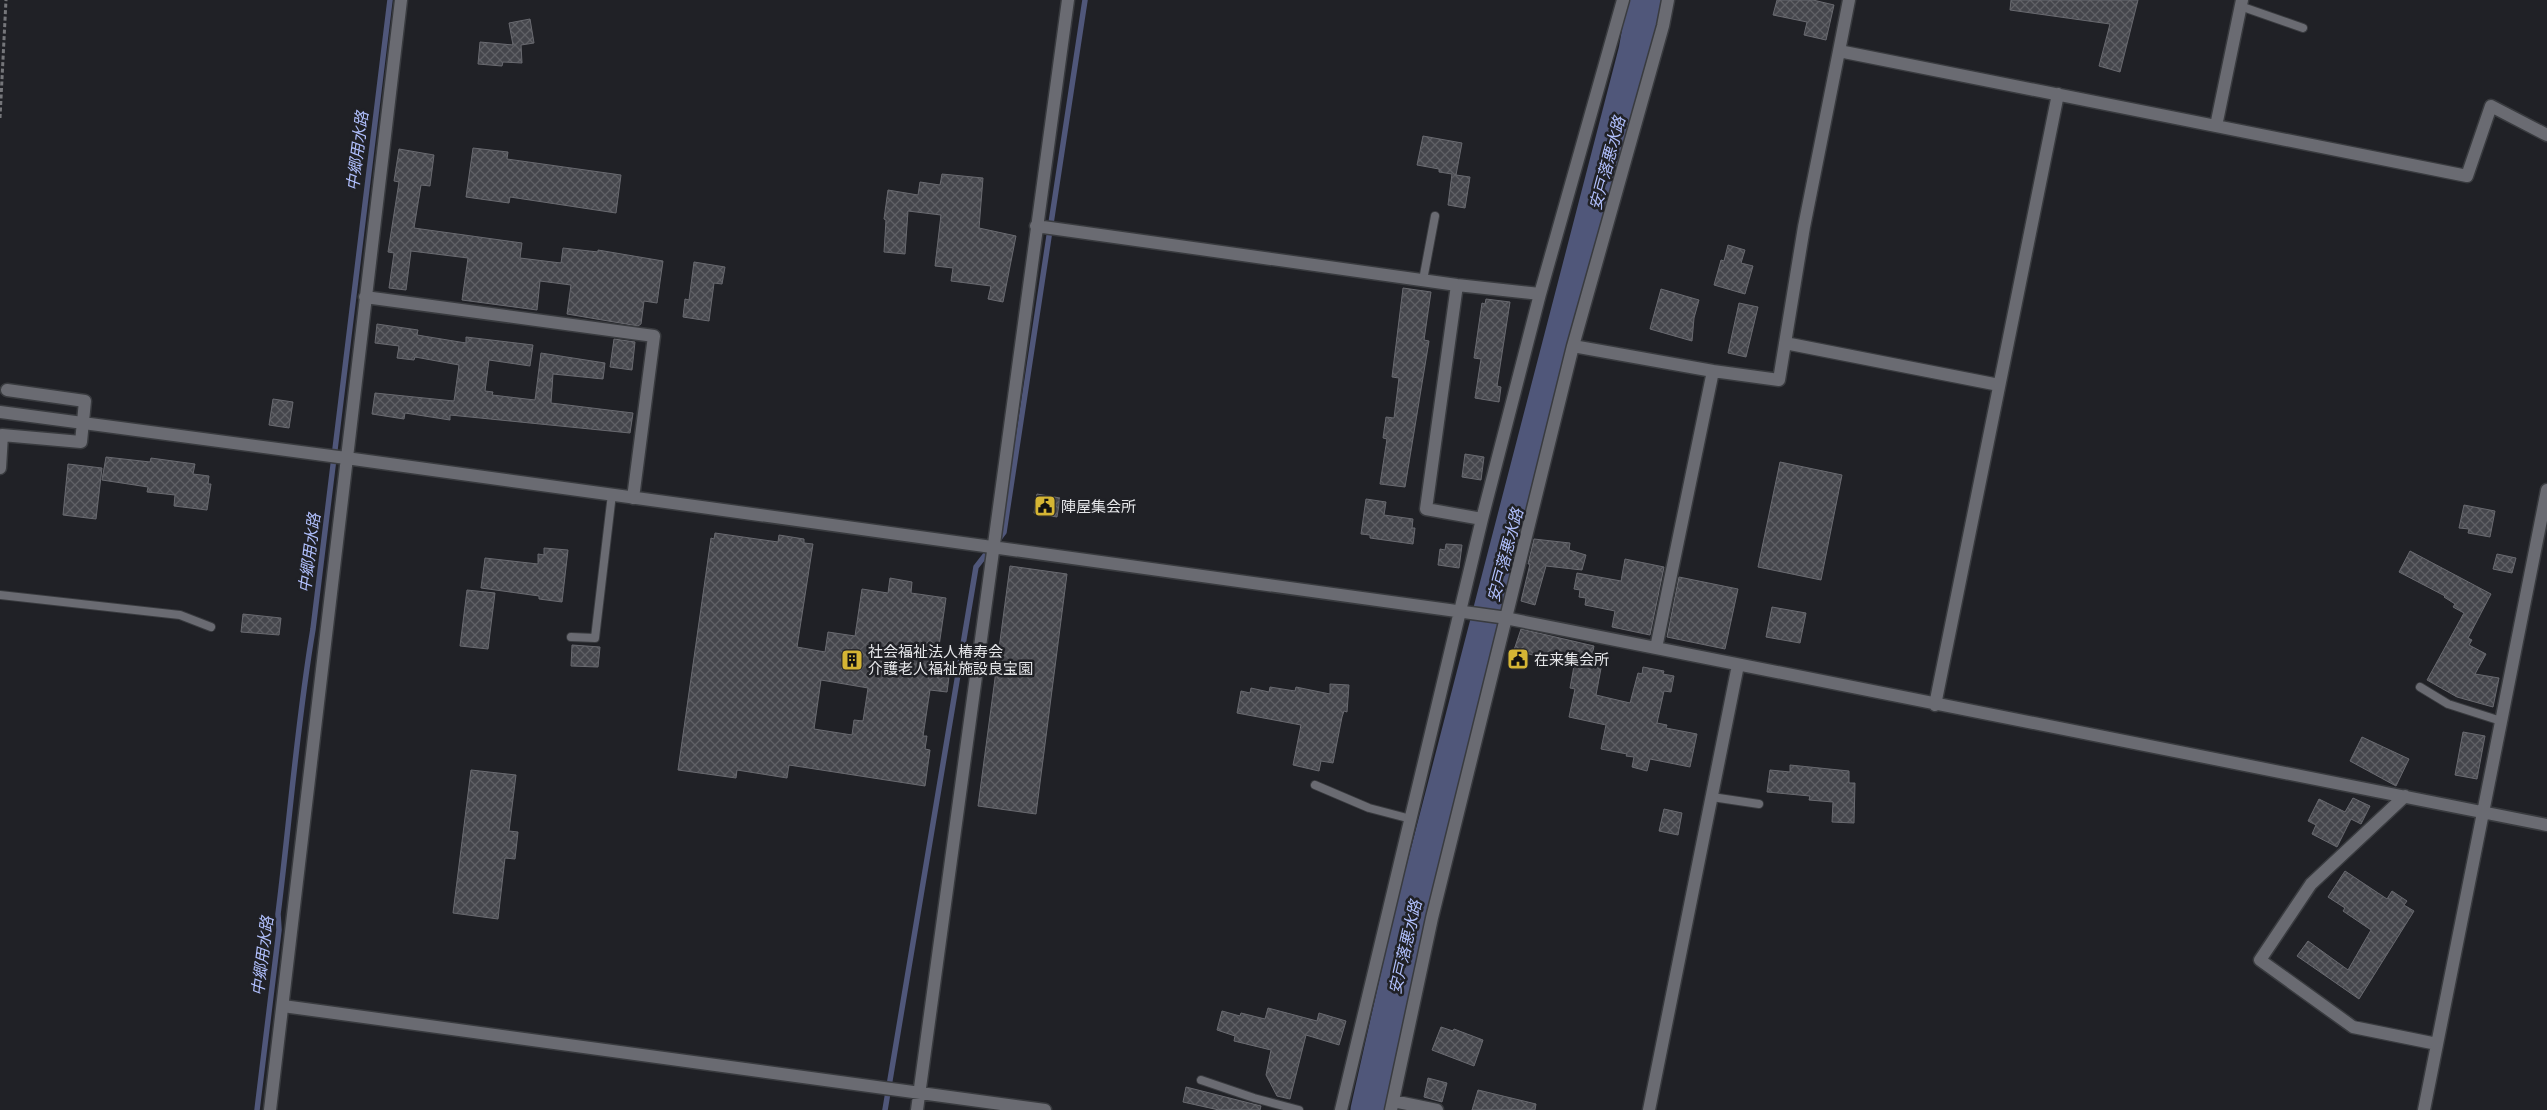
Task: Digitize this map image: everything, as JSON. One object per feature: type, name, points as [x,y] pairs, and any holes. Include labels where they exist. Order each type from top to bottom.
[{"type":"street","points":[[270,1110],[401,0]]},
{"type":"street","points":[[917,1110],[995,548],[1036,226],[1068,0]]},
{"type":"street","points":[[1341,1110],[1411,819],[1467,612],[1482,519],[1540,294],[1623,0]]},
{"type":"street","points":[[1437,1110],[1392,1106],[1432,918],[1503,617],[1573,346],[1663,26],[1668,0]]},
{"type":"street","points":[[1573,346],[1713,372],[1779,380],[1804,226],[1849,0]]},
{"type":"street","points":[[2216,126],[2241,3]]},
{"type":"street","points":[[1839,52],[2467,176],[2491,106],[2547,134]]},
{"type":"street","points":[[1935,704],[2058,94]]},
{"type":"street","points":[[1036,226],[1457,285],[1540,294]]},
{"type":"street","points":[[1457,285],[1426,509],[1482,519]]},
{"type":"street","points":[[365,297],[654,336],[633,498]]},
{"type":"street","points":[[1785,343],[2000,385]]},
{"type":"street","points":[[1656,648],[1713,372]]},
{"type":"street","points":[[0,468],[2,435],[80,442],[85,401],[7,390]]},
{"type":"street","points":[[0,412],[1503,617],[2547,825]]},
{"type":"street","points":[[2424,1110],[2547,490]]},
{"type":"street","points":[[1649,1110],[1738,665]]},
{"type":"street","points":[[2405,796],[2311,884],[2260,960],[2353,1027],[2437,1044]]},
{"type":"street","points":[[283,1006],[1045,1110]]},
{"type":"lane","points":[[2241,3],[2303,28]]},
{"type":"lane","points":[[1423,280],[1435,216]]},
{"type":"lane","points":[[571,637],[595,638],[612,494]]},
{"type":"lane","points":[[0,595],[180,614],[211,626]]},
{"type":"lane","points":[[2420,687],[2448,704],[2501,721]]},
{"type":"lane","points":[[1315,785],[1369,808],[1411,819]]},
{"type":"lane","points":[[1712,797],[1759,804]]},
{"type":"lane","points":[[1201,1080],[1254,1098],[1299,1110]]},
{"type":"path","points":[[0,118],[6,0]]},
{"type":"building","points":[[1777,0],[1813,0],[1834,5],[1826,40],[1804,35],[1807,22],[1773,15]]},
{"type":"building","points":[[2011,0],[2138,0],[2120,72],[2099,66],[2110,24],[2010,10]]},
{"type":"building","points":[[530,19],[534,43],[521,45],[522,63],[503,62],[502,66],[478,64],[480,42],[513,45],[509,23]]},
{"type":"building","points":[[1423,136],[1462,143],[1456,175],[1470,177],[1465,208],[1448,205],[1452,174],[1439,172],[1439,169],[1417,165]]},
{"type":"building","points":[[473,148],[508,152],[507,159],[621,175],[616,213],[510,197],[509,203],[466,197]]},
{"type":"building","points":[[399,149],[434,155],[430,186],[421,185],[414,228],[522,243],[520,258],[561,263],[563,248],[598,252],[598,250],[663,261],[657,303],[644,301],[641,324],[638,326],[567,314],[571,285],[540,281],[537,310],[462,300],[468,258],[411,251],[406,290],[389,288],[394,253],[388,252],[399,182],[394,181]]},
{"type":"building","points":[[942,174],[983,178],[979,228],[1016,236],[1003,302],[988,299],[991,286],[951,281],[953,268],[935,266],[941,215],[908,211],[905,254],[884,252],[886,220],[884,219],[888,190],[918,195],[920,182],[940,185]]},
{"type":"building","points":[[1728,245],[1745,250],[1741,263],[1753,266],[1745,294],[1714,285],[1721,260],[1724,261]]},
{"type":"building","points":[[694,262],[725,267],[722,284],[714,283],[709,321],[683,317],[685,299],[689,300]]},
{"type":"building","points":[[1403,288],[1431,292],[1424,340],[1429,341],[1405,487],[1380,484],[1387,439],[1383,438],[1386,417],[1394,418],[1399,378],[1392,377]]},
{"type":"building","points":[[1661,289],[1699,300],[1694,318],[1692,341],[1650,329]]},
{"type":"building","points":[[1486,299],[1510,302],[1497,386],[1501,387],[1499,402],[1475,398],[1481,359],[1474,358],[1482,303],[1485,304]]},
{"type":"building","points":[[1739,303],[1758,307],[1746,357],[1728,353]]},
{"type":"building","points":[[377,324],[418,330],[417,335],[466,343],[466,337],[533,345],[530,366],[489,360],[485,391],[493,392],[492,395],[535,400],[541,353],[605,363],[603,379],[553,374],[551,403],[633,413],[630,433],[450,415],[450,420],[405,413],[404,419],[372,414],[375,393],[454,401],[459,365],[415,357],[414,360],[397,358],[399,346],[375,343]]},
{"type":"building","points":[[614,339],[635,342],[632,370],[610,367]]},
{"type":"building","points":[[273,399],[293,402],[289,428],[269,425]]},
{"type":"building","points":[[1465,454],[1484,457],[1481,480],[1462,477]]},
{"type":"building","points":[[106,457],[150,462],[151,458],[195,464],[193,474],[209,476],[208,484],[211,484],[207,510],[174,506],[175,495],[147,492],[148,487],[102,480]]},
{"type":"building","points":[[1780,462],[1842,475],[1821,580],[1758,567]]},
{"type":"building","points":[[68,464],[102,468],[96,519],[63,515]]},
{"type":"building","points":[[1037,494],[1060,498],[1057,517],[1034,513]]},
{"type":"building","points":[[1366,499],[1386,502],[1384,515],[1413,519],[1412,528],[1415,528],[1413,544],[1370,538],[1370,535],[1361,534]]},
{"type":"building","points":[[2464,505],[2495,511],[2490,537],[2468,533],[2469,529],[2459,528]]},
{"type":"building","name":"社会福祉法人椿寿会 介護老人福祉施設良宝園","points":[[715,533],[778,542],[779,535],[804,539],[804,543],[813,544],[797,647],[825,652],[828,632],[855,636],[862,589],[888,593],[890,578],[912,582],[911,593],[946,598],[937,660],[951,662],[947,692],[930,690],[923,736],[927,736],[925,749],[930,750],[925,786],[789,765],[787,778],[737,770],[736,778],[678,770],[711,538],[714,539]],"holes":[[[821,680],[868,688],[863,721],[854,720],[852,735],[814,729]]]},
{"type":"building","points":[[1534,539],[1570,543],[1569,550],[1586,555],[1582,570],[1546,566],[1535,605],[1521,601]]},
{"type":"building","points":[[1446,544],[1462,545],[1459,568],[1438,565],[1440,549],[1445,550]]},
{"type":"building","points":[[544,548],[568,550],[562,602],[539,599],[539,596],[481,588],[485,558],[538,564],[538,554],[544,555]]},
{"type":"building","points":[[2410,551],[2491,594],[2468,638],[2472,640],[2469,645],[2486,654],[2475,674],[2499,678],[2493,707],[2457,697],[2427,680],[2464,613],[2453,607],[2455,604],[2445,596],[2399,572]]},
{"type":"building","points":[[2497,554],[2516,558],[2512,573],[2493,569]]},
{"type":"building","points":[[1625,559],[1664,567],[1650,635],[1612,627],[1615,611],[1585,605],[1586,598],[1579,597],[1580,590],[1574,589],[1577,573],[1621,581]]},
{"type":"building","points":[[1010,566],[1067,574],[1036,814],[978,806]]},
{"type":"building","points":[[1679,577],[1738,589],[1725,649],[1667,637]]},
{"type":"building","points":[[467,590],[495,593],[488,649],[460,646]]},
{"type":"building","points":[[1772,607],[1806,613],[1800,643],[1766,637]]},
{"type":"building","points":[[243,614],[281,618],[279,635],[241,632]]},
{"type":"building","points":[[1521,629],[1594,646],[1591,660],[1602,663],[1596,695],[1630,703],[1638,673],[1642,674],[1643,667],[1664,671],[1663,674],[1674,676],[1671,692],[1664,691],[1657,723],[1667,725],[1666,728],[1697,734],[1690,767],[1650,759],[1647,771],[1632,767],[1634,757],[1601,749],[1606,725],[1569,717],[1575,689],[1570,688],[1574,666],[1514,650]]},
{"type":"building","points":[[572,645],[600,647],[598,667],[571,666]]},
{"type":"building","points":[[1330,684],[1349,685],[1347,712],[1344,711],[1342,717],[1333,763],[1321,761],[1319,771],[1293,765],[1301,725],[1237,713],[1241,691],[1250,693],[1251,688],[1269,692],[1270,687],[1295,691],[1296,687],[1330,694]]},
{"type":"building","points":[[2463,732],[2485,736],[2477,779],[2455,775]]},
{"type":"building","points":[[2362,737],[2409,759],[2396,786],[2350,761]]},
{"type":"building","points":[[1790,765],[1849,771],[1849,783],[1855,783],[1854,823],[1832,822],[1833,802],[1809,800],[1810,796],[1767,792],[1770,770],[1790,772]]},
{"type":"building","points":[[471,770],[516,775],[509,831],[518,832],[515,859],[505,858],[498,919],[453,913]]},
{"type":"building","points":[[2353,798],[2370,806],[2361,824],[2351,819],[2337,847],[2312,834],[2316,825],[2308,821],[2319,799],[2345,812]]},
{"type":"building","points":[[1664,809],[1682,813],[1678,835],[1659,831]]},
{"type":"building","points":[[2345,871],[2387,899],[2392,891],[2407,901],[2404,905],[2414,911],[2359,999],[2297,956],[2308,941],[2348,970],[2371,930],[2343,911],[2345,908],[2328,897]]},
{"type":"building","points":[[1268,1008],[1317,1021],[1319,1013],[1346,1021],[1339,1045],[1306,1035],[1290,1099],[1277,1096],[1266,1075],[1271,1050],[1234,1041],[1235,1036],[1217,1030],[1222,1011],[1240,1016],[1241,1013],[1265,1019]]},
{"type":"building","points":[[1441,1027],[1453,1031],[1454,1029],[1483,1040],[1474,1066],[1432,1050]]},
{"type":"building","points":[[1428,1078],[1447,1083],[1442,1102],[1424,1097]]},
{"type":"building","points":[[1186,1087],[1261,1106],[1260,1110],[1219,1110],[1183,1102]]},
{"type":"building","points":[[1478,1090],[1536,1104],[1535,1110],[1472,1110]]},
{"type":"waterway","name":"中郷用水路","points":[[257,1110],[279,930],[278,914],[298,735],[313,629],[390,0]]},
{"type":"waterway","points":[[998,540],[1004,532],[1085,0]]},
{"type":"waterway","name":"安戸落悪水路","points":[[1368,1110],[1413,910],[1636,51],[1645,0]]},
{"type":"waterway","points":[[885,1110],[976,567],[990,549]]},
{"type":"place","name":"陣屋集会所","points":[[1045,506]]},
{"type":"place","name":"在来集会所","points":[[1518,659]]},
{"type":"place","name":"社会福祉法人椿寿会 介護老人福祉施設良宝園","points":[[852,660]]}]
